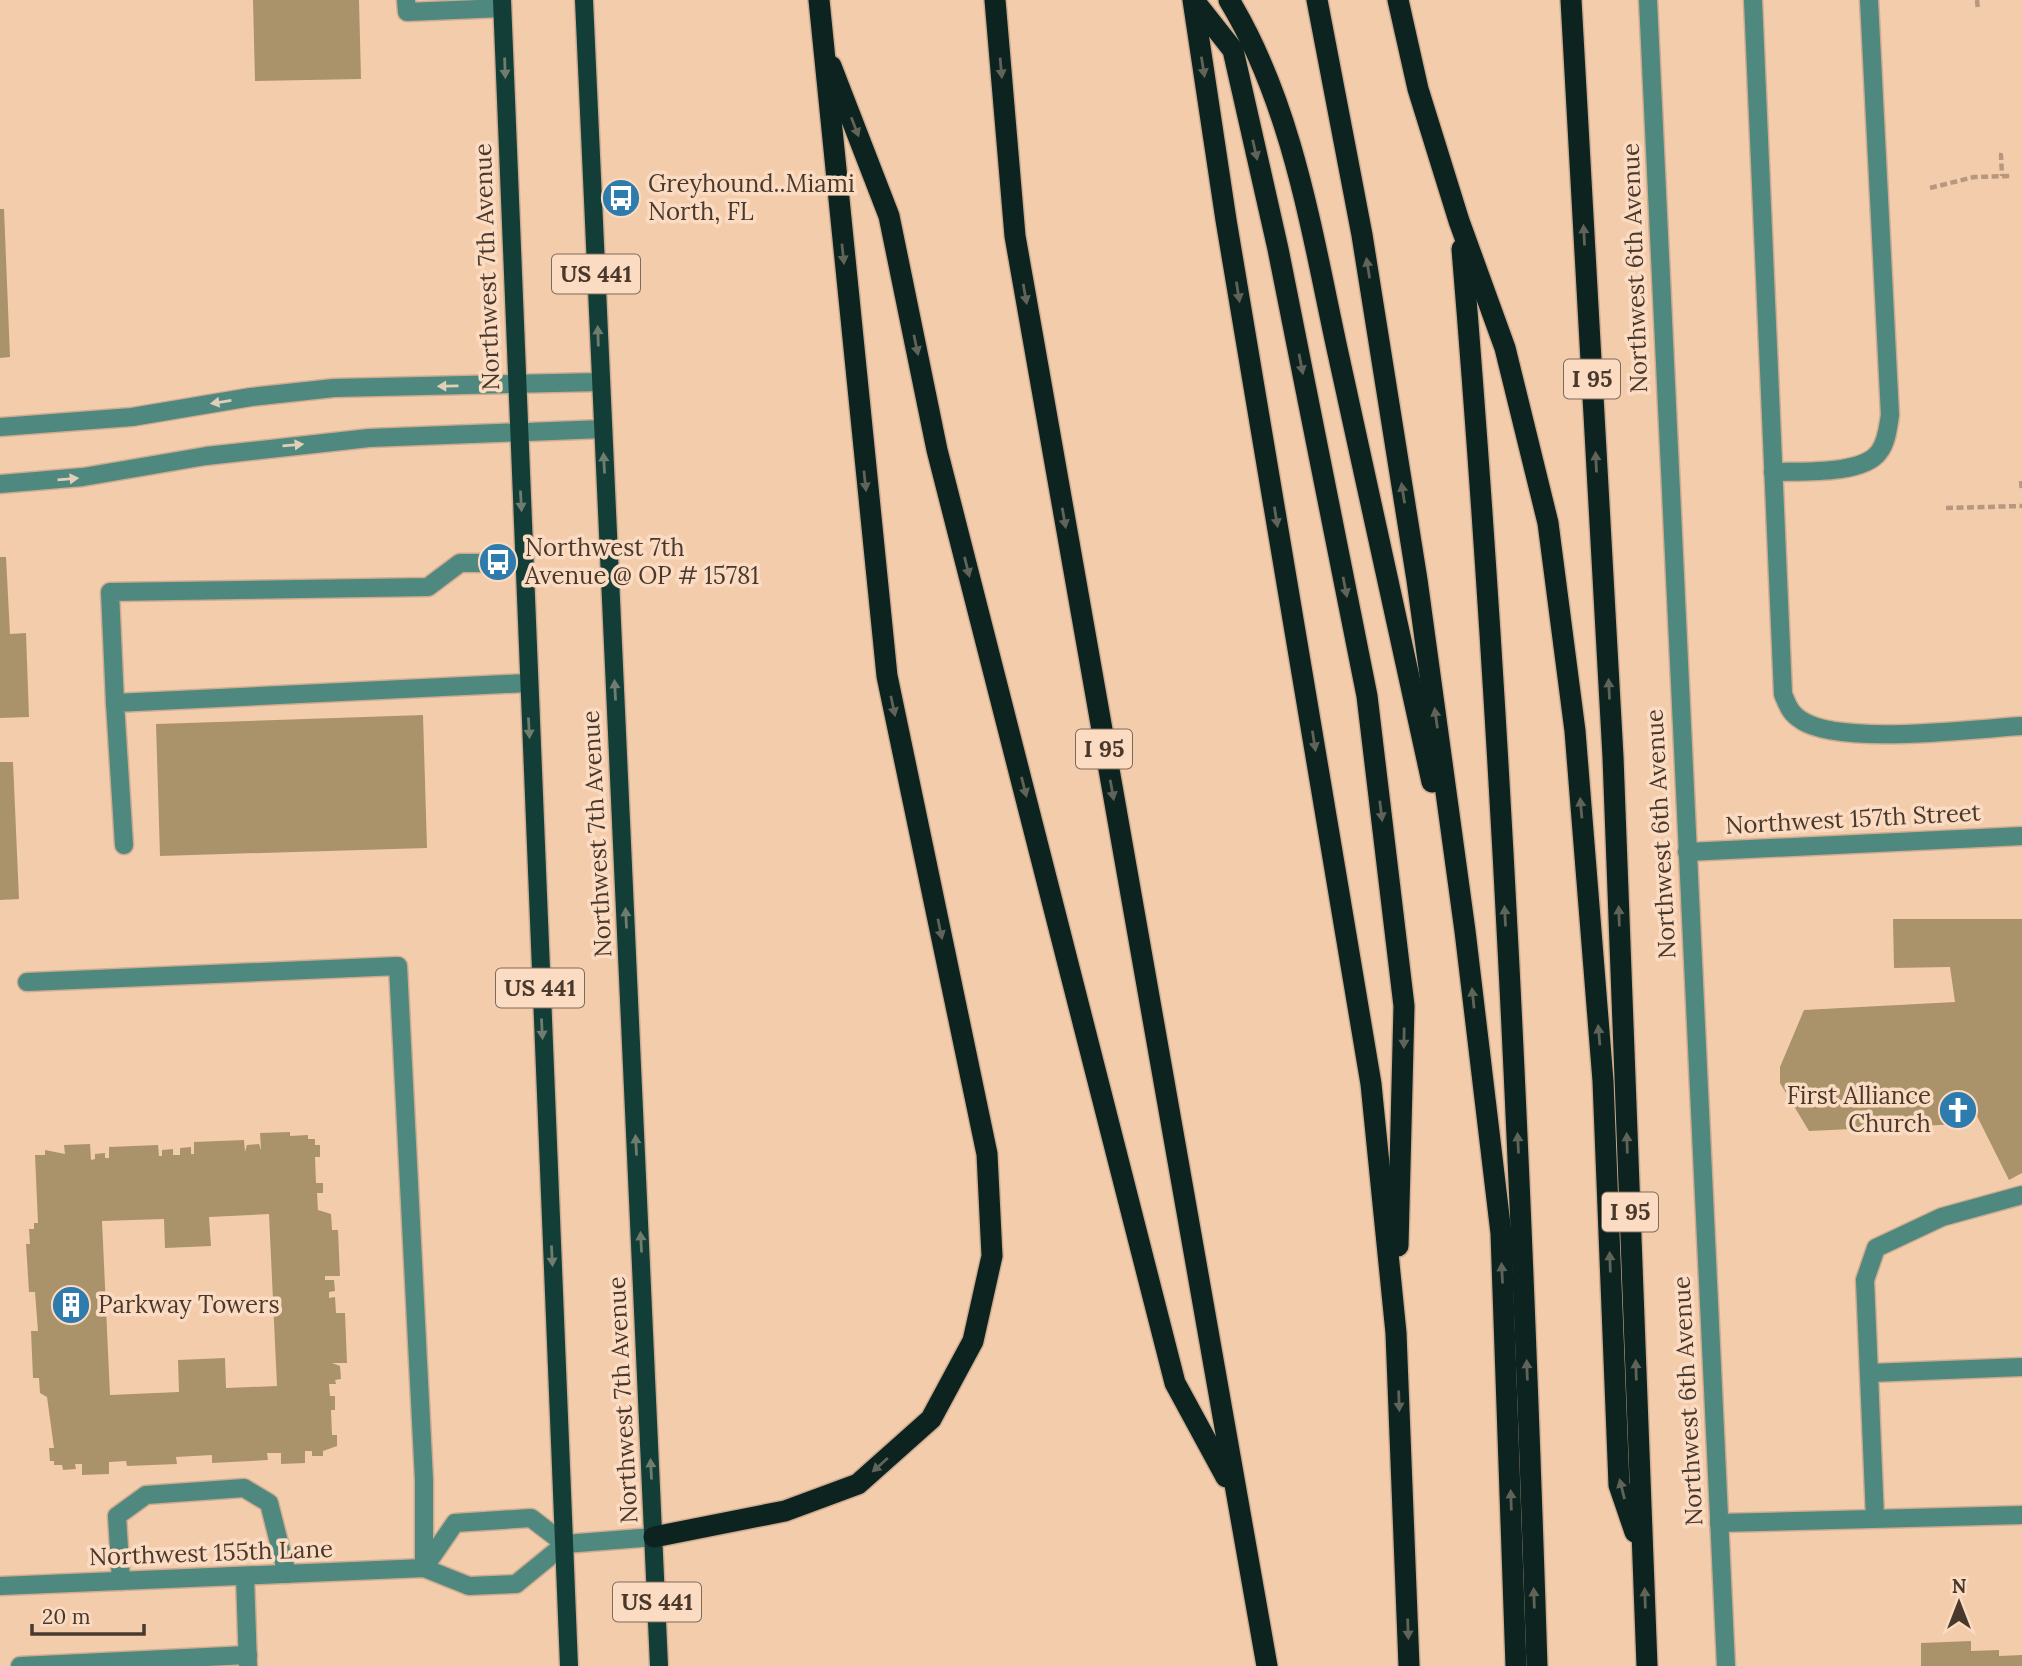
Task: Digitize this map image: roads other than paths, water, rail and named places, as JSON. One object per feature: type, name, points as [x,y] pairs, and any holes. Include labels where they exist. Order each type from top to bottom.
[{"type":"highway","points":[[654,1537],[785,1511],[858,1484],[931,1419],[973,1340],[992,1256],[987,1154],[887,676],[819,0]]},
{"type":"highway","name":"I 95","points":[[995,0],[1015,236],[1235,1495],[1268,1666]]},
{"type":"highway","points":[[1193,0],[1233,50],[1278,249],[1367,696],[1404,1006],[1396,1333]]},
{"type":"highway","points":[[1193,0],[1226,220],[1371,1084],[1396,1333],[1409,1666]]},
{"type":"highway","points":[[1229,0],[1248,30],[1282,117],[1314,246],[1465,931]]},
{"type":"highway","points":[[1317,0],[1362,235],[1417,580],[1465,931],[1501,1233],[1516,1666]]},
{"type":"highway","points":[[1398,0],[1418,89],[1459,221],[1505,348],[1550,537],[1575,731],[1603,1081],[1619,1485],[1643,1553]]},
{"type":"highway","name":"I 95","points":[[1571,0],[1613,771],[1647,1666]]},
{"type":"highway","points":[[821,40],[889,216],[937,450],[1175,1383],[1235,1495]]},
{"type":"highway","points":[[1459,221],[1483,510],[1523,1238],[1536,1666]]},
{"type":"main road","name":"Northwest 7th Avenue","points":[[584,0],[659,1666]]},
{"type":"main road","name":"Northwest 7th Avenue","points":[[502,4],[527,683],[569,1666]]},
{"type":"street","points":[[406,0],[407,12],[502,4]]},
{"type":"street","name":"Northwest 6th Avenue","points":[[1648,0],[1726,1666]]},
{"type":"street","points":[[1753,0],[1783,694],[1790,711],[1803,722],[1849,735],[2022,726]]},
{"type":"street","points":[[1773,472],[1848,468],[1866,464],[1879,453],[1887,434],[1890,415],[1869,0]]},
{"type":"street","points":[[0,427],[132,417],[251,397],[334,388],[516,386],[600,382]]},
{"type":"street","points":[[0,484],[83,477],[282,446],[369,438],[603,429]]},
{"type":"street","points":[[124,845],[110,592],[428,587],[460,563],[524,564]]},
{"type":"street","points":[[115,703],[527,683]]},
{"type":"street","name":"Northwest 157th Street","points":[[1687,852],[2022,836]]},
{"type":"street","points":[[27,982],[398,966],[425,1480],[424,1568]]},
{"type":"street","points":[[1875,1518],[1865,1280],[1876,1248],[1942,1217],[2022,1195]]},
{"type":"street","points":[[1870,1373],[2022,1367]]},
{"type":"street","points":[[121,1581],[117,1516],[146,1495],[244,1488],[269,1503],[287,1574]]},
{"type":"street","points":[[1718,1522],[2022,1515]]},
{"type":"street","points":[[424,1568],[455,1522],[531,1518],[565,1544],[654,1537]]},
{"type":"street","name":"Northwest 155th Lane","points":[[0,1586],[424,1568],[469,1586],[516,1584],[565,1544]]},
{"type":"street","points":[[20,1666],[248,1661],[245,1576]]},
{"type":"place","name":"Greyhound..Miami North, FL","points":[[621,198]]},
{"type":"place","name":"Northwest 7th Avenue @ OP # 15781","points":[[498,562]]},
{"type":"place","name":"First Alliance Church","points":[[1958,1110]]},
{"type":"place","name":"Parkway Towers","points":[[71,1305]]}]
